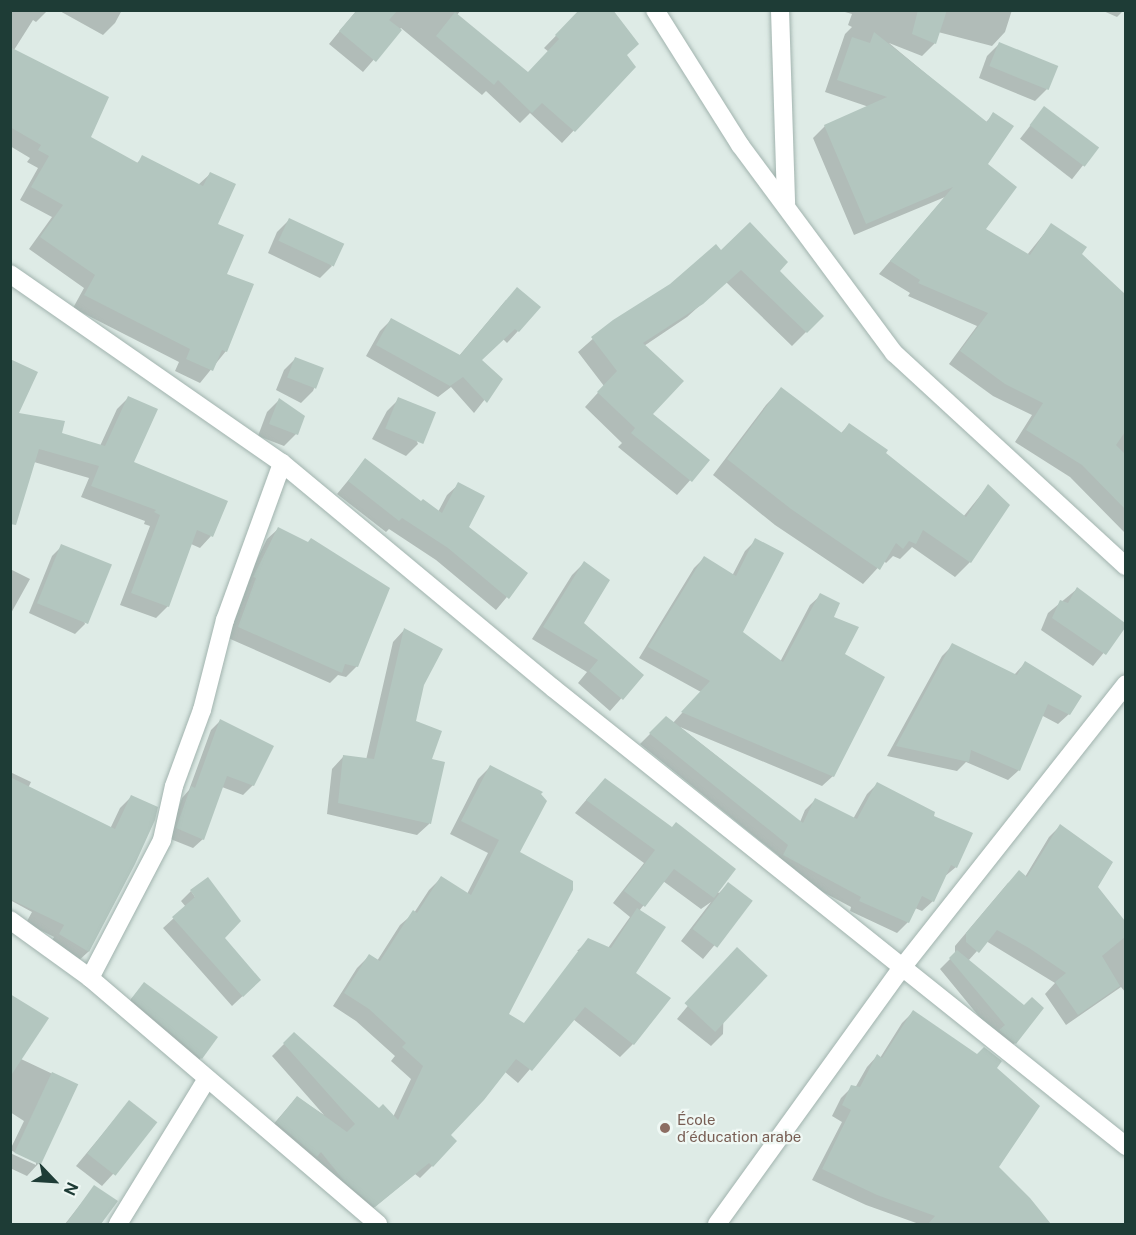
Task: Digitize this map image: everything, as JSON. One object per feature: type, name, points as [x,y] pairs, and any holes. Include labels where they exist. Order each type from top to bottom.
[{"type":"street","points":[[655,10],[741,145],[894,353],[1125,566]]},
{"type":"street","points":[[780,10],[786,204]]},
{"type":"street","points":[[10,274],[282,463],[553,688],[901,969],[1125,1146]]},
{"type":"street","points":[[90,978],[162,840],[174,786],[202,710],[225,620],[282,463]]},
{"type":"street","points":[[717,1224],[901,969],[1125,684]]},
{"type":"street","points":[[10,920],[90,978],[378,1224]]},
{"type":"street","points":[[118,1224],[207,1079]]},
{"type":"building","points":[[357,10],[398,10],[389,20],[402,30],[376,62],[339,31]]},
{"type":"building","points":[[579,10],[613,10],[639,44],[627,55],[636,67],[575,132],[542,103],[532,113],[498,80],[494,85],[436,36],[455,12],[528,72],[559,39],[555,35]]},
{"type":"building","points":[[918,10],[947,10],[936,44],[912,34]]},
{"type":"building","points":[[874,32],[987,122],[993,112],[1014,126],[988,164],[1017,187],[986,229],[1030,255],[1051,223],[1087,247],[1082,254],[1125,294],[1125,432],[1116,445],[1125,454],[1125,509],[1082,465],[1026,430],[1043,403],[1005,384],[960,351],[988,313],[918,283],[920,280],[890,261],[953,187],[866,224],[824,125],[887,97],[837,80],[852,37],[870,43]]},
{"type":"building","points":[[999,42],[1058,66],[1049,90],[989,66]]},
{"type":"building","points":[[10,47],[109,97],[91,137],[138,163],[142,155],[203,186],[210,172],[236,184],[218,224],[244,235],[227,274],[254,284],[227,352],[222,350],[213,371],[186,359],[190,349],[84,295],[95,275],[40,237],[63,205],[31,187],[49,156],[38,150],[41,145],[10,127]]},
{"type":"building","points":[[1044,106],[1099,148],[1085,167],[1030,125]]},
{"type":"building","points":[[289,218],[344,244],[334,266],[278,241]]},
{"type":"building","points":[[750,222],[788,262],[780,271],[824,316],[807,333],[741,270],[703,304],[643,343],[684,381],[653,414],[710,460],[692,482],[631,433],[635,428],[597,392],[617,371],[591,337],[613,320],[670,284],[716,244],[721,250]]},
{"type":"building","points":[[517,287],[541,307],[519,332],[515,329],[482,360],[503,379],[487,403],[463,377],[450,386],[376,345],[391,318],[460,355]]},
{"type":"building","points":[[295,357],[324,368],[316,389],[287,378]]},
{"type":"building","points":[[10,359],[38,372],[19,413],[65,421],[62,433],[105,446],[128,396],[158,409],[134,462],[228,501],[213,537],[197,530],[169,607],[131,593],[160,515],[154,512],[156,510],[91,486],[99,466],[39,449],[16,525],[10,524]]},
{"type":"building","points":[[781,387],[842,433],[849,423],[888,450],[886,453],[966,517],[988,484],[1010,505],[971,563],[923,530],[916,544],[909,541],[903,549],[896,543],[880,570],[791,509],[727,459]]},
{"type":"building","points":[[398,397],[436,412],[423,444],[385,429]]},
{"type":"building","points":[[279,398],[305,416],[298,435],[269,424]]},
{"type":"building","points":[[365,458],[421,501],[423,499],[442,513],[458,482],[485,496],[469,527],[528,573],[509,599],[448,548],[402,518],[399,521],[348,481]]},
{"type":"building","points":[[278,527],[308,542],[311,538],[390,588],[358,667],[345,664],[342,673],[238,627],[256,578],[253,577]]},
{"type":"building","points":[[755,538],[784,553],[743,632],[783,662],[820,593],[840,603],[834,617],[859,627],[845,654],[885,677],[834,777],[681,712],[710,681],[648,647],[704,556],[736,576]]},
{"type":"building","points":[[61,544],[112,565],[88,624],[37,603]]},
{"type":"building","points":[[584,561],[610,580],[584,623],[644,675],[623,700],[589,671],[598,660],[543,627]]},
{"type":"building","points":[[1077,587],[1125,623],[1125,628],[1106,655],[1052,618],[1060,600],[1068,603]]},
{"type":"building","points":[[404,628],[443,649],[424,685],[416,721],[442,731],[432,759],[445,762],[431,824],[338,803],[343,755],[374,759]]},
{"type":"building","points":[[952,643],[1017,675],[1025,661],[1082,696],[1070,715],[1048,704],[1020,771],[971,750],[969,762],[896,746]]},
{"type":"building","points":[[666,716],[803,823],[815,798],[857,819],[877,782],[935,812],[934,816],[973,833],[957,868],[951,865],[934,902],[922,896],[909,923],[859,901],[861,897],[783,855],[788,845],[649,733]]},
{"type":"building","points":[[220,719],[274,746],[254,786],[227,776],[204,840],[176,828],[191,786],[195,788]]},
{"type":"building","points":[[490,765],[543,792],[541,794],[547,801],[520,852],[573,881],[573,890],[509,1014],[524,1023],[588,938],[611,948],[637,908],[666,927],[636,973],[671,998],[634,1045],[585,1007],[532,1071],[516,1059],[484,1100],[451,1135],[457,1141],[433,1167],[429,1163],[375,1207],[344,1181],[321,1152],[317,1157],[276,1122],[297,1096],[347,1132],[355,1124],[283,1043],[294,1032],[379,1108],[383,1104],[398,1120],[423,1066],[402,1047],[406,1043],[369,1009],[344,993],[369,954],[380,961],[413,910],[417,913],[441,876],[471,895],[499,840],[461,821]]},
{"type":"building","points":[[10,777],[115,829],[131,795],[158,807],[155,820],[135,864],[89,952],[59,934],[64,925],[10,899]]},
{"type":"building","points":[[605,778],[672,827],[676,822],[736,869],[714,898],[674,869],[645,907],[624,891],[655,850],[586,800]]},
{"type":"building","points":[[1060,824],[1113,862],[1098,887],[1125,921],[1125,937],[1102,956],[1120,986],[1078,1015],[1055,982],[1066,973],[1029,948],[997,930],[979,953],[966,942],[966,933],[1019,870],[1027,877]]},
{"type":"building","points":[[208,877],[241,921],[225,938],[261,980],[243,997],[172,917],[195,897],[190,890]]},
{"type":"building","points":[[728,882],[753,901],[717,948],[692,929]]},
{"type":"building","points":[[737,947],[768,976],[715,1032],[684,1003]]},
{"type":"building","points":[[957,950],[1024,1005],[1032,997],[1044,1008],[1016,1044],[999,1030],[1005,1025],[949,958]]},
{"type":"building","points":[[144,982],[218,1037],[202,1059],[131,999]]},
{"type":"building","points":[[10,994],[49,1018],[10,1077]]},
{"type":"building","points":[[913,1010],[977,1054],[984,1047],[1002,1061],[997,1068],[1040,1106],[999,1167],[1030,1198],[1051,1224],[928,1224],[935,1216],[877,1195],[822,1169],[851,1110],[842,1105],[851,1085],[860,1087],[877,1054],[882,1058]]},
{"type":"building","points":[[52,1072],[78,1084],[41,1165],[14,1153]]},
{"type":"building","points":[[129,1100],[157,1122],[116,1176],[87,1154]]},
{"type":"building","points":[[94,1185],[118,1201],[101,1224],[66,1224]]},
{"type":"place","name":"École d´éducation arabe","points":[[665,1128]]}]
